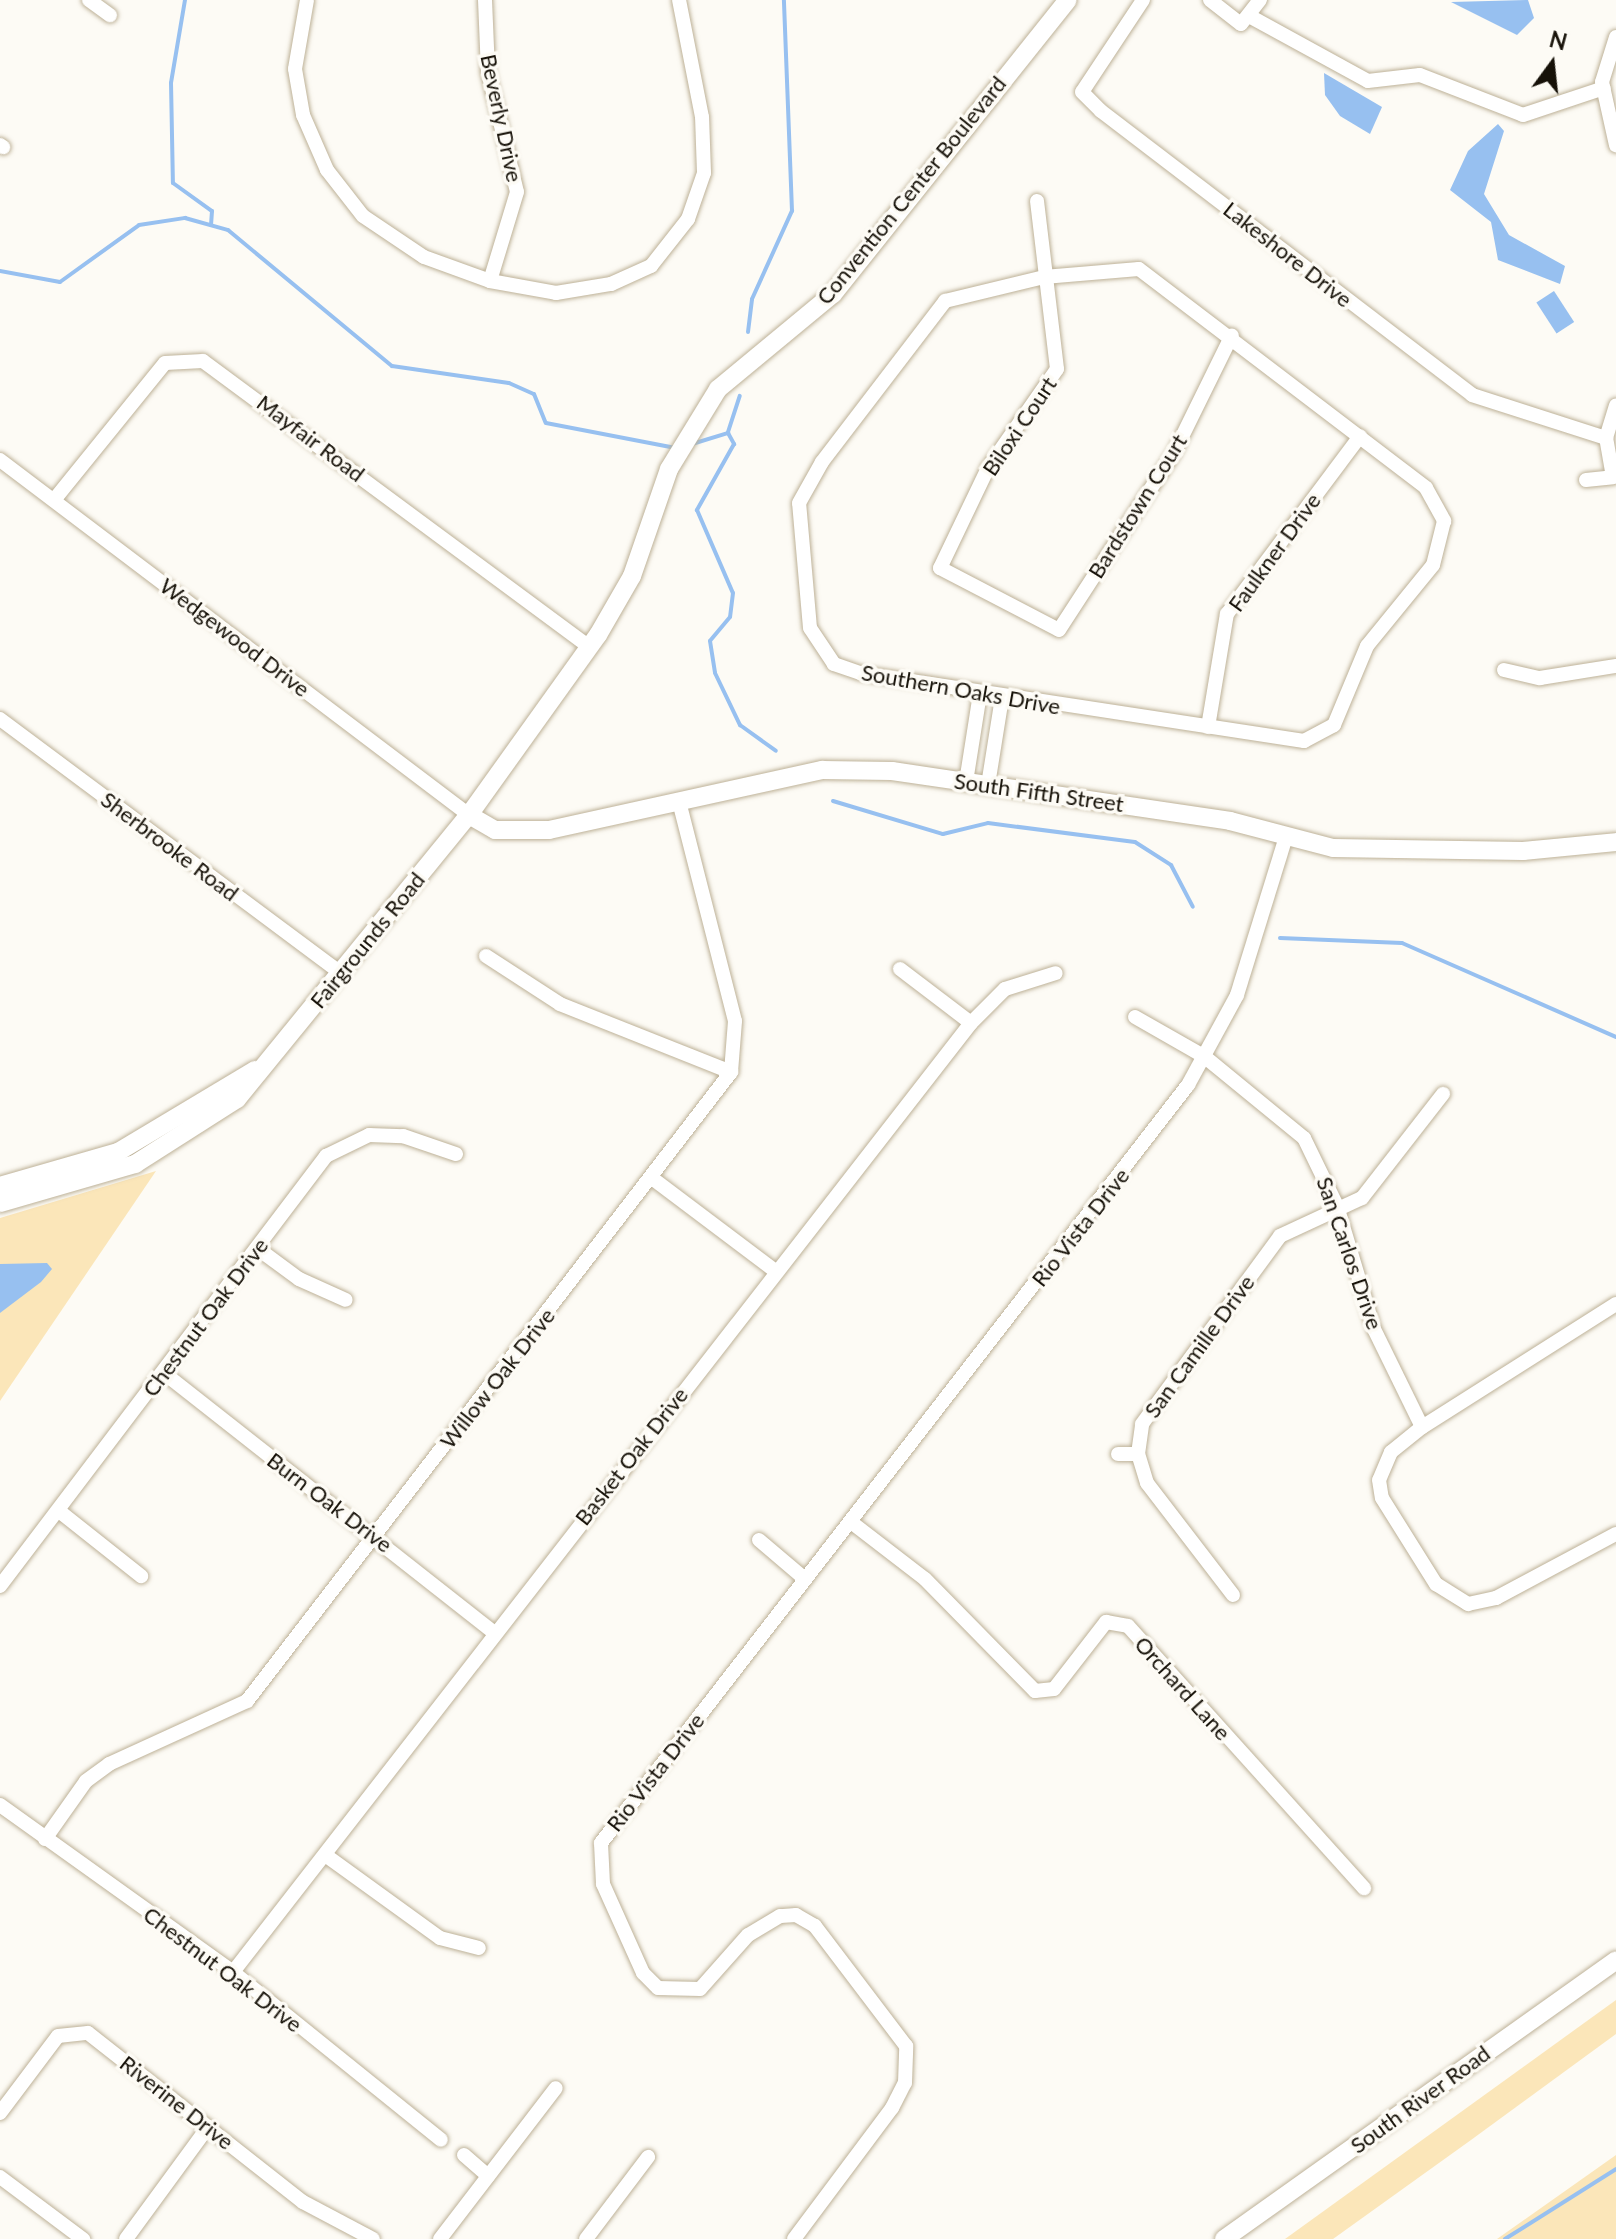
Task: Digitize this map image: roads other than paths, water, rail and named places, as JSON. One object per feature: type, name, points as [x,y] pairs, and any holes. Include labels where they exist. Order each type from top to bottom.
[{"type":"street","points":[[89,0],[110,15]]},
{"type":"street","points":[[307,0],[295,69],[303,115],[327,170],[363,216],[424,257],[490,281],[556,293],[611,284],[651,266],[688,219],[704,173],[702,117],[679,0]]},
{"type":"street","name":"Beverly Drive","points":[[485,0],[488,72],[517,192],[490,281]]},
{"type":"street","name":"Convention Center Boulevard","points":[[469,815],[590,647],[632,576],[662,488],[700,413],[748,362],[833,294],[1068,0]]},
{"type":"street","name":"Lakeshore Drive","points":[[1143,0],[1082,92],[1101,111],[1472,395],[1606,438]]},
{"type":"street","points":[[1210,0],[1241,24],[1251,17],[1260,0]]},
{"type":"street","points":[[1251,17],[1368,81],[1420,75],[1523,115],[1604,88]]},
{"type":"street","points":[[1616,37],[1604,88],[1616,145]]},
{"type":"street","name":"Biloxi Court","points":[[1037,201],[1057,369],[988,468],[940,568],[1059,630]]},
{"type":"street","name":"Southern Oaks Drive","points":[[1139,269],[1232,335],[1360,436],[1437,504],[1444,521],[1433,565],[1367,646],[1334,725],[1304,741],[1002,698],[860,673],[834,664],[818,648],[807,611],[799,503],[822,462],[945,301],[1044,277],[1139,269]]},
{"type":"street","name":"Bardstown Court","points":[[1059,630],[1174,453],[1232,335]]},
{"type":"street","name":"Mayfair Road","points":[[54,500],[165,363],[203,361],[590,647]]},
{"type":"street","points":[[1586,480],[1615,478],[1606,438],[1616,405]]},
{"type":"street","name":"Faulkner Drive","points":[[1208,727],[1227,614],[1360,436]]},
{"type":"street","name":"Wedgewood Drive","points":[[0,460],[469,815]]},
{"type":"street","points":[[1504,670],[1540,678],[1616,666]]},
{"type":"street","points":[[966,782],[980,694]]},
{"type":"street","points":[[988,785],[1002,698]]},
{"type":"street","name":"Sherbrooke Road","points":[[0,719],[340,972]]},
{"type":"street","name":"South Fifth Street","points":[[469,815],[508,833],[680,805],[822,770],[966,782],[1230,821],[1333,848],[1466,852],[1616,842]]},
{"type":"street","points":[[486,956],[560,1004],[731,1072],[735,1021],[680,805]]},
{"type":"street","name":"Fairgrounds Road","points":[[0,1203],[135,1164],[237,1099],[469,815]]},
{"type":"street","name":"Rio Vista Drive","points":[[794,2239],[892,2108],[905,2083],[906,2046],[852,1969],[815,1926],[796,1915],[780,1916],[748,1935],[700,1989],[658,1988],[620,1924],[597,1859],[601,1843],[851,1522],[1205,1057],[1237,995],[1286,837]]},
{"type":"street","points":[[900,969],[971,1023]]},
{"type":"street","name":"Basket Oak Drive","points":[[233,1972],[328,1857],[494,1633],[774,1270],[971,1023],[1005,989],[1056,973]]},
{"type":"street","name":"San Carlos Drive","points":[[1135,1017],[1205,1057],[1304,1138],[1337,1206],[1374,1329],[1422,1427]]},
{"type":"street","name":"Fairgrounds Road","points":[[0,1186],[118,1152],[264,1064]]},
{"type":"street","name":"Willow Oak Drive","points":[[45,1839],[86,1781],[109,1764],[247,1701],[731,1072]]},
{"type":"street","name":"San Camille Drive","points":[[1138,1454],[1153,1403],[1280,1236],[1379,1182],[1417,1121],[1443,1094]]},
{"type":"street","name":"Chestnut Oak Drive","points":[[0,1586],[326,1156],[347,1144],[403,1136],[456,1154]]},
{"type":"street","points":[[652,1178],[774,1270]]},
{"type":"street","points":[[257,1248],[299,1279],[346,1300]]},
{"type":"street","points":[[1616,1304],[1422,1427],[1383,1466],[1382,1498],[1450,1597],[1468,1604],[1496,1598],[1616,1534]]},
{"type":"street","name":"Burn Oak Drive","points":[[164,1373],[376,1536],[494,1633]]},
{"type":"street","points":[[1118,1454],[1138,1454],[1147,1483],[1233,1595]]},
{"type":"street","points":[[59,1511],[141,1576]]},
{"type":"street","name":"Orchard Lane","points":[[851,1522],[925,1579],[1035,1691],[1054,1689],[1106,1622],[1128,1626],[1364,1888]]},
{"type":"street","points":[[759,1540],[805,1579]]},
{"type":"street","name":"Chestnut Oak Drive","points":[[0,1805],[233,1972],[441,2140]]},
{"type":"street","points":[[328,1857],[440,1938],[479,1948]]},
{"type":"street","name":"South River Road","points":[[1224,2239],[1616,1960]]},
{"type":"street","name":"Riverine Drive","points":[[0,2113],[58,2036],[81,2031],[303,2202],[373,2239]]},
{"type":"street","points":[[440,2239],[556,2088]]},
{"type":"street","points":[[126,2239],[208,2127]]},
{"type":"street","points":[[464,2155],[488,2176]]},
{"type":"street","points":[[586,2239],[648,2157]]},
{"type":"street","points":[[0,2177],[83,2239]]},
{"type":"water","points":[[1528,0],[1534,18],[1517,35],[1451,2]]},
{"type":"water","points":[[1324,73],[1382,107],[1370,134],[1340,116],[1325,95]]},
{"type":"water","points":[[1498,124],[1504,131],[1484,194],[1509,235],[1565,266],[1560,284],[1498,260],[1491,222],[1450,190],[1468,151]]},
{"type":"water","points":[[1554,291],[1574,322],[1557,333],[1536,302]]},
{"type":"water","points":[[47,1263],[52,1269],[41,1282],[0,1313],[0,1264]]},
{"type":"waterway","points":[[185,0],[171,83],[173,183],[212,211],[211,225]]},
{"type":"waterway","points":[[748,332],[752,299],[792,211],[784,0]]},
{"type":"waterway","points":[[0,271],[60,282],[139,225],[185,218],[228,230],[392,366],[509,383],[534,394],[546,423],[676,448]]},
{"type":"waterway","points":[[728,432],[740,396]]},
{"type":"waterway","points":[[692,444],[728,433],[734,444],[697,510],[733,593],[730,617],[710,641],[715,673],[740,725],[776,751]]},
{"type":"waterway","points":[[833,801],[943,834],[988,823],[1135,842],[1171,865],[1193,907]]},
{"type":"waterway","points":[[1280,938],[1402,943],[1616,1037]]},
{"type":"waterway","points":[[1505,2239],[1616,2169]]}]
